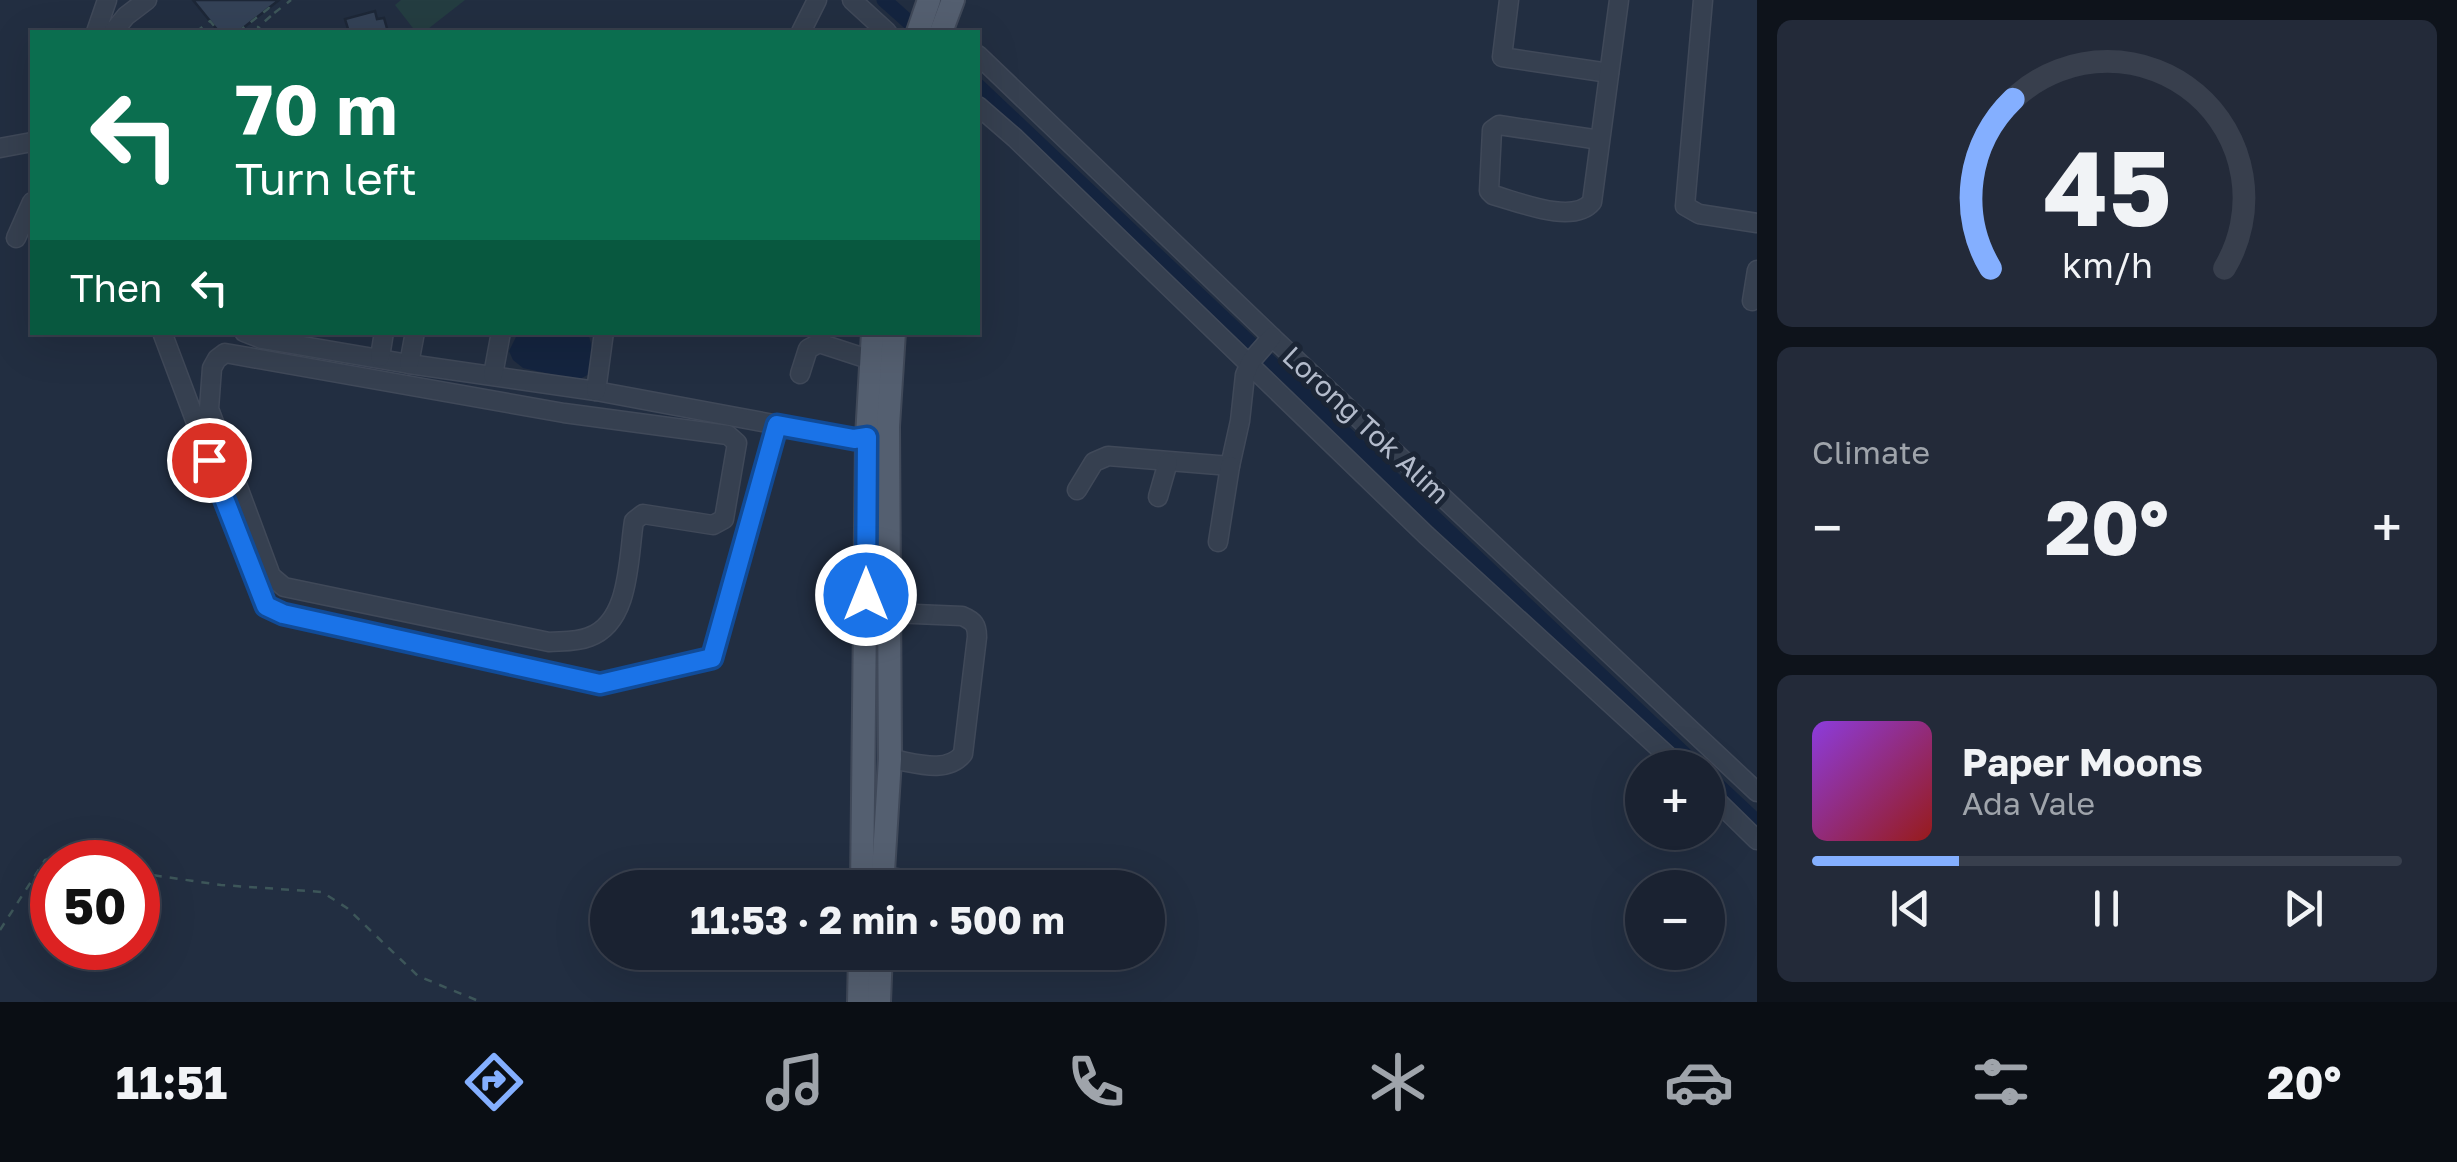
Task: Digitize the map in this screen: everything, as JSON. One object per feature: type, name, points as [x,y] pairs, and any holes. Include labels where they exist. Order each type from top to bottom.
[{"type":"main road","points":[[873,335],[867,437],[876,870]]},
{"type":"main road","points":[[878,870],[890,759],[888,426],[894,335]]},
{"type":"main road","points":[[867,437],[881,434],[888,426]]},
{"type":"main road","points":[[859,1002],[860,970]]},
{"type":"main road","points":[[879,1002],[880,970]]},
{"type":"street","points":[[97,30],[106,0]]},
{"type":"street","points":[[115,30],[147,0]]},
{"type":"street","points":[[802,30],[818,0]]},
{"type":"street","points":[[852,0],[885,30]]},
{"type":"street","points":[[1510,0],[1502,57],[1609,73]]},
{"type":"street","points":[[1600,140],[1499,125],[1492,130],[1488,190],[1493,195],[1568,214],[1587,208],[1592,202],[1619,0]]},
{"type":"street","points":[[1703,0],[1685,206],[1699,214],[1757,224]]},
{"type":"street","name":"Lorong Tok Alim","points":[[980,56],[1270,340],[1757,792]]},
{"type":"street","points":[[980,108],[1426,535],[1661,750]]},
{"type":"street","points":[[0,148],[30,142]]},
{"type":"street","points":[[16,238],[30,206]]},
{"type":"street","points":[[1752,301],[1757,270]]},
{"type":"street","points":[[163,335],[266,606],[283,614],[591,683],[610,683],[712,658],[777,425]]},
{"type":"street","points":[[252,335],[262,339],[323,340],[409,364],[596,391],[854,439],[867,437]]},
{"type":"street","points":[[380,357],[384,335]]},
{"type":"street","points":[[409,364],[414,335]]},
{"type":"street","points":[[493,376],[500,335]]},
{"type":"street","points":[[596,391],[604,335]]},
{"type":"street","points":[[1218,542],[1250,363],[1270,340]]},
{"type":"street","points":[[800,374],[808,349],[818,344],[871,360]]},
{"type":"street","points":[[225,353],[564,413],[728,435],[737,443],[724,519],[712,525],[637,516],[623,592],[612,619],[592,636],[549,642],[284,588],[276,582],[209,409],[208,397],[212,368],[225,353]]},
{"type":"street","points":[[564,413],[566,387]]},
{"type":"street","points":[[1077,490],[1100,457],[1230,466]]},
{"type":"street","points":[[1158,497],[1168,462]]},
{"type":"street","points":[[890,759],[945,766],[955,764],[963,754],[977,637],[977,627],[962,616],[891,613]]},
{"type":"street","points":[[1725,809],[1757,840]]},
{"type":"path","points":[[261,30],[258,26],[291,0]]},
{"type":"path","points":[[241,30],[269,8],[273,14]]},
{"type":"path","points":[[199,30],[210,21],[217,30]]},
{"type":"path","points":[[160,876],[322,892],[347,908],[418,976],[481,1002]]},
{"type":"path","points":[[0,930],[30,884]]},
{"type":"green space","points":[[401,0],[465,0],[427,30],[414,30],[395,5]]},
{"type":"water","points":[[517,335],[589,335],[595,358],[593,372],[578,380],[523,368],[509,351]]},
{"type":"building","points":[[193,0],[279,0],[241,30],[217,30]]},
{"type":"building","points":[[375,11],[377,19],[384,18],[387,30],[348,30],[345,19]]},
{"type":"waterway","points":[[884,0],[918,30]]},
{"type":"waterway","points":[[980,88],[1680,750]]},
{"type":"waterway","points":[[1725,792],[1757,822]]},
{"type":"route","points":[[209,460],[266,606],[283,614],[600,684],[712,658],[777,425],[854,439],[867,437],[866,595]]}]
